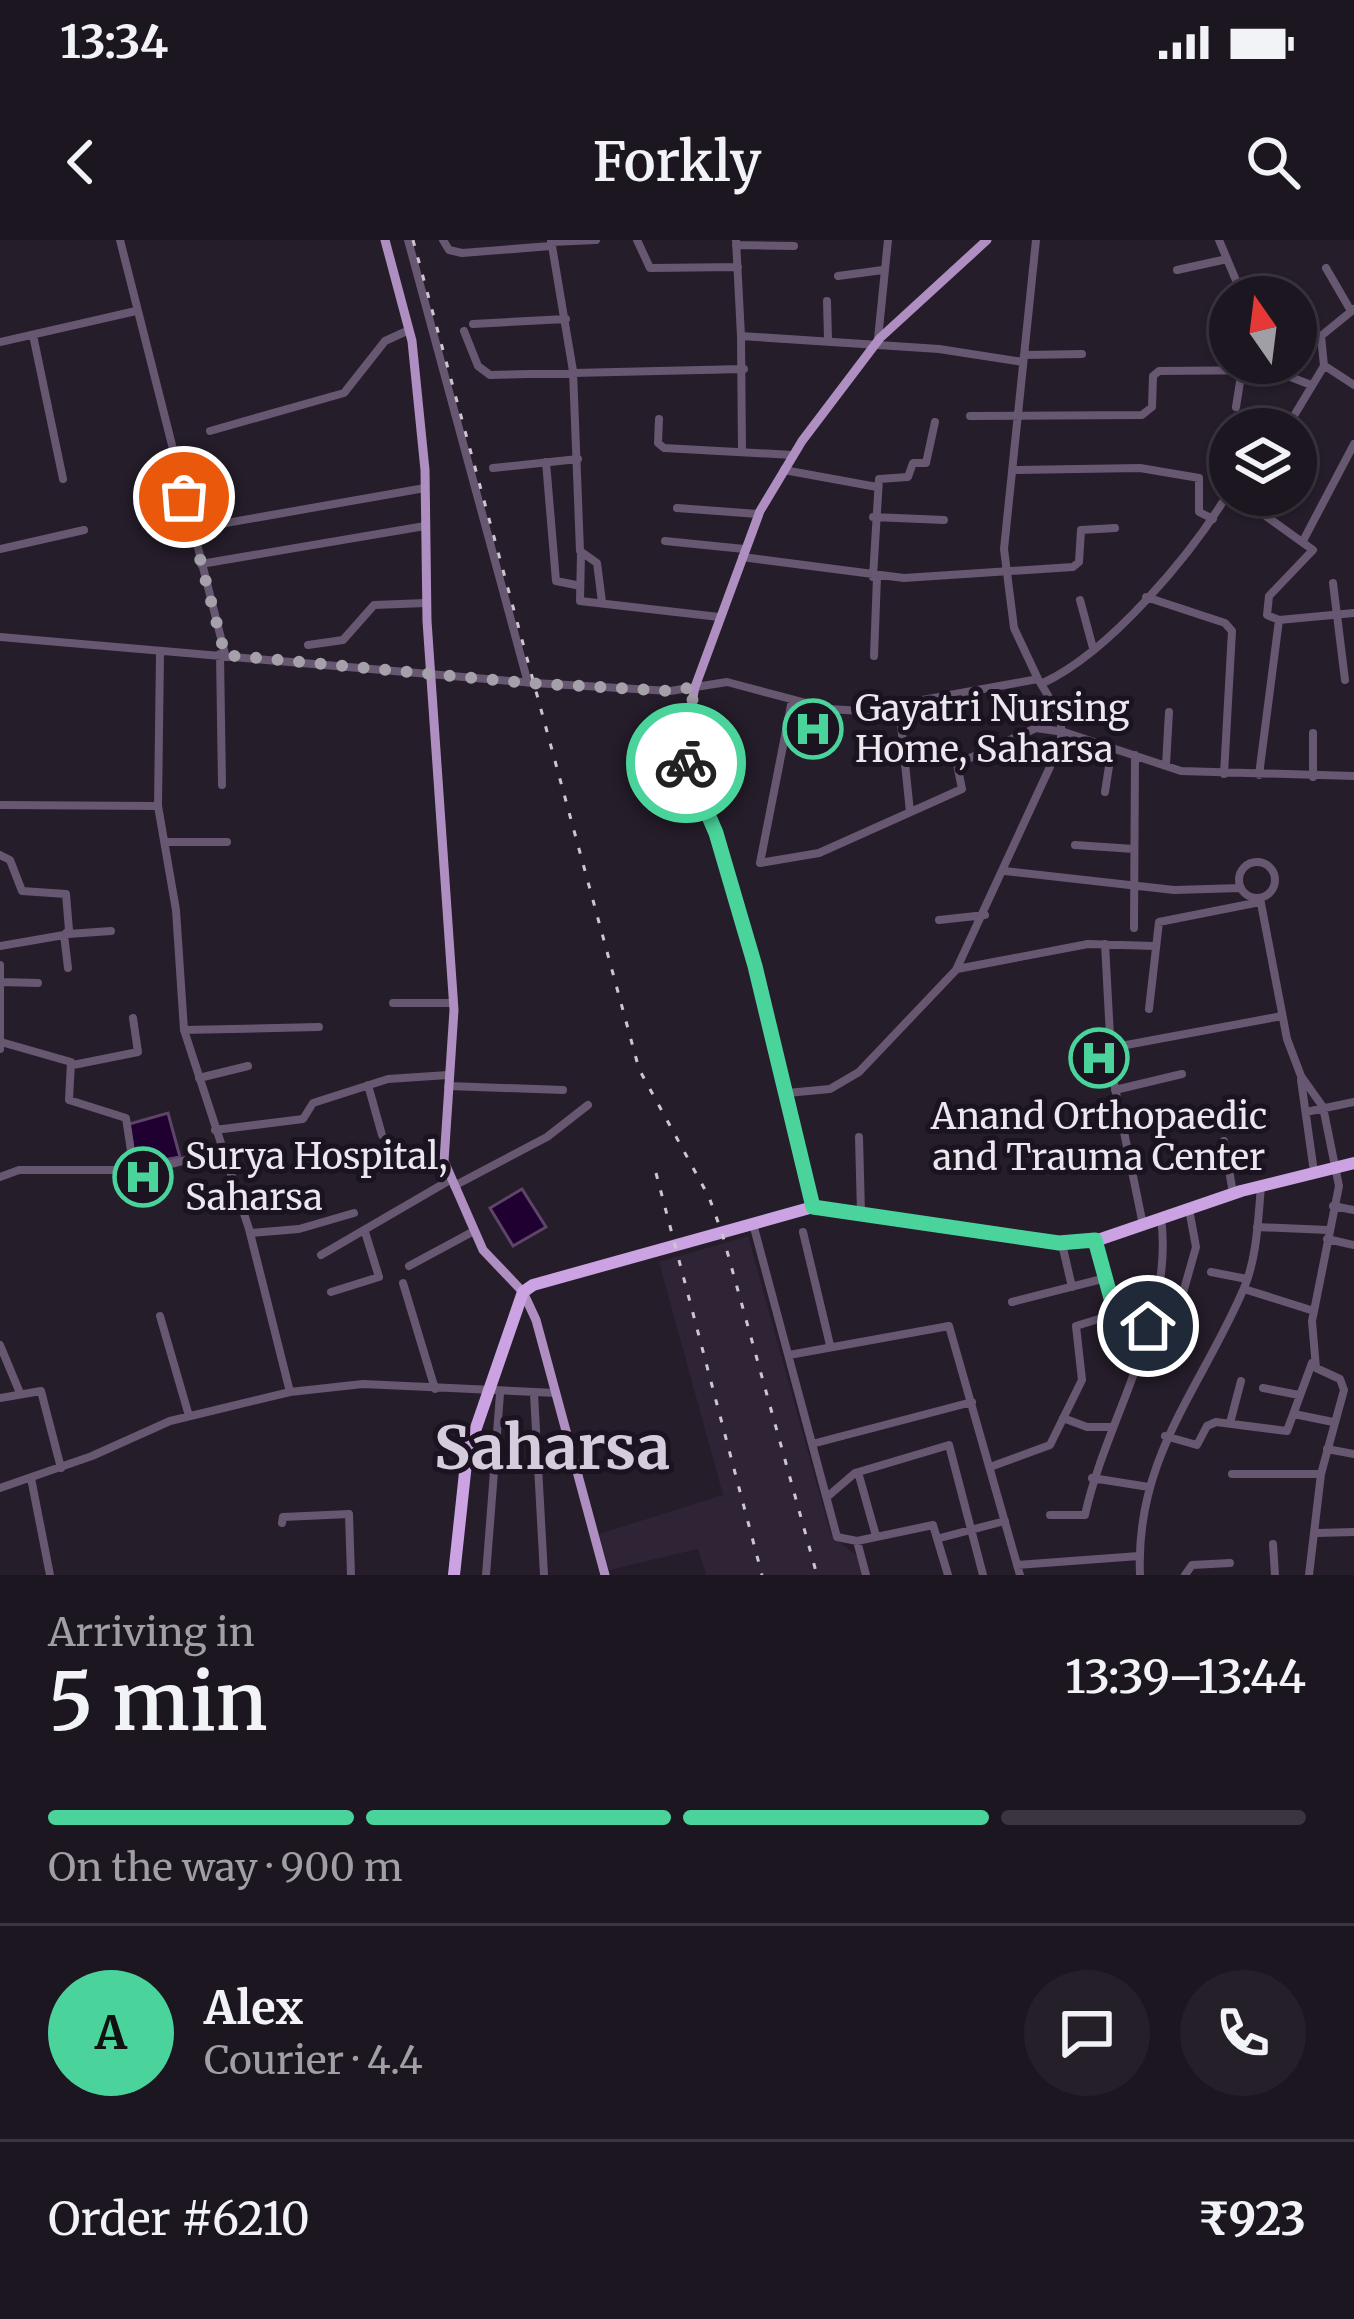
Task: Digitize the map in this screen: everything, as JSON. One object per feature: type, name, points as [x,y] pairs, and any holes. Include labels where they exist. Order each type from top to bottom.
[{"type":"highway","points":[[454,1575],[467,1454],[493,1394],[524,1292],[813,1207],[1062,1243],[1095,1240],[1233,1194],[1354,1163]]},
{"type":"main road","points":[[386,240],[418,379],[425,488],[426,603],[453,1003],[444,1161],[474,1231],[503,1275],[524,1292],[605,1575]]},
{"type":"main road","points":[[813,1207],[716,833],[682,754],[695,687],[719,617],[758,514],[784,470],[876,343],[987,240]]},
{"type":"street","points":[[120,240],[222,655],[222,785]]},
{"type":"street","points":[[409,240],[528,683]]},
{"type":"street","points":[[443,240],[449,250],[462,253],[596,240]]},
{"type":"street","points":[[637,240],[650,268],[738,267]]},
{"type":"street","points":[[876,343],[888,240]]},
{"type":"street","points":[[787,1093],[830,1090],[859,1072],[956,970],[986,915],[1064,732],[1014,628],[1005,568],[1036,240]]},
{"type":"street","points":[[1219,240],[1234,276]]},
{"type":"street","points":[[551,243],[573,371],[580,601],[719,617]]},
{"type":"street","points":[[742,452],[744,368],[736,243],[794,246]]},
{"type":"street","points":[[1177,270],[1227,259]]},
{"type":"street","points":[[1298,408],[1324,366],[1321,336],[1353,310],[1326,268]]},
{"type":"street","points":[[838,276],[883,269]]},
{"type":"street","points":[[826,302],[828,339]]},
{"type":"street","points":[[0,342],[136,311]]},
{"type":"street","points":[[566,319],[468,328],[478,366],[490,375],[744,368]]},
{"type":"street","points":[[210,431],[344,393],[385,341],[409,329]]},
{"type":"street","points":[[33,334],[63,478]]},
{"type":"street","points":[[741,337],[828,339],[1023,358],[1082,354]]},
{"type":"street","points":[[1324,366],[1354,385]]},
{"type":"street","points":[[970,416],[1142,415],[1152,407],[1153,376],[1160,370],[1209,368]]},
{"type":"street","points":[[1237,406],[1240,384]]},
{"type":"street","points":[[659,418],[658,443],[664,448],[793,455]]},
{"type":"street","points":[[874,656],[872,517],[878,487],[881,477],[908,477],[913,464],[926,463],[935,422]]},
{"type":"street","points":[[1304,539],[1354,444]]},
{"type":"street","points":[[493,468],[578,459]]},
{"type":"street","points":[[546,462],[556,581],[577,585]]},
{"type":"street","points":[[1014,470],[1140,468],[1199,478],[1199,512],[1213,519]]},
{"type":"street","points":[[784,470],[878,487]]},
{"type":"street","points":[[192,529],[425,488]]},
{"type":"street","points":[[677,508],[758,514]]},
{"type":"street","points":[[0,638],[528,683],[670,691],[727,682],[793,700],[862,711],[1065,673],[1185,558],[1215,516]]},
{"type":"street","points":[[1266,516],[1304,539],[1313,553],[1266,604],[1267,615],[1279,620],[1354,613]]},
{"type":"street","points":[[872,517],[944,520]]},
{"type":"street","points":[[202,564],[425,526]]},
{"type":"street","points":[[665,542],[875,577],[1073,567],[1079,562],[1081,530],[1114,528]]},
{"type":"street","points":[[0,549],[84,530]]},
{"type":"street","points":[[581,554],[597,563],[602,602]]},
{"type":"street","points":[[1333,583],[1345,680]]},
{"type":"street","points":[[1146,597],[1226,622],[1232,631],[1224,775]]},
{"type":"street","points":[[1080,600],[1093,648]]},
{"type":"street","points":[[308,645],[343,640],[374,605],[426,603]]},
{"type":"street","points":[[1259,776],[1279,620]]},
{"type":"street","points":[[160,654],[158,806],[176,910],[184,1030],[250,1233],[290,1392]]},
{"type":"street","points":[[793,700],[760,863],[819,853],[962,789],[957,764],[1032,728],[1064,732],[1166,765],[1224,775],[1354,776]]},
{"type":"street","points":[[899,706],[910,812]]},
{"type":"street","points":[[1166,765],[1168,712]]},
{"type":"street","points":[[1313,734],[1313,777]]},
{"type":"street","points":[[1106,792],[1112,747]]},
{"type":"street","points":[[1134,928],[1136,755]]},
{"type":"street","points":[[0,805],[158,806]]},
{"type":"street","points":[[164,842],[227,842]]},
{"type":"street","points":[[1075,845],[1134,849]]},
{"type":"street","points":[[0,855],[10,860],[22,891],[65,894],[68,968]]},
{"type":"street","points":[[1149,1009],[1159,922],[1260,900],[1275,884],[1266,864],[1253,862],[1243,868],[1241,888]]},
{"type":"street","points":[[1005,871],[1134,887],[1241,888],[1260,900],[1282,1016],[1301,1076],[1314,1173]]},
{"type":"street","points":[[938,920],[986,915]]},
{"type":"street","points":[[0,946],[111,931]]},
{"type":"street","points":[[1105,944],[1115,1090],[1143,1225]]},
{"type":"street","points":[[956,970],[1050,949],[1155,946]]},
{"type":"street","points":[[0,965],[1,1045],[69,1060],[73,1065],[69,1100],[126,1118],[134,1171]]},
{"type":"street","points":[[1,982],[38,983]]},
{"type":"street","points":[[393,1003],[453,1003]]},
{"type":"street","points":[[1110,1048],[1282,1016]]},
{"type":"street","points":[[73,1065],[139,1052],[133,1018]]},
{"type":"street","points":[[184,1030],[319,1027]]},
{"type":"street","points":[[199,1078],[248,1066]]},
{"type":"street","points":[[1115,1090],[1182,1074]]},
{"type":"street","points":[[1165,1436],[1197,1445],[1207,1426],[1230,1423],[1284,1432],[1294,1414],[1312,1363],[1314,1311],[1339,1186],[1323,1107],[1301,1076]]},
{"type":"street","points":[[215,1130],[303,1119],[313,1102],[398,1077],[563,1090]]},
{"type":"street","points":[[368,1085],[382,1135]]},
{"type":"street","points":[[1306,1112],[1354,1102]]},
{"type":"street","points":[[321,1255],[547,1137],[588,1106]]},
{"type":"street","points":[[859,1137],[861,1214]]},
{"type":"street","points":[[1224,1141],[1233,1194]]},
{"type":"street","points":[[0,1177],[23,1170],[134,1171],[222,1151]]},
{"type":"street","points":[[1139,1575],[1149,1487],[1165,1436],[1246,1284],[1261,1186]]},
{"type":"street","points":[[1333,1206],[1354,1210]]},
{"type":"street","points":[[991,1467],[1014,1454],[1048,1447],[1083,1375],[1075,1328],[1178,1297],[1186,1288],[1196,1247],[1189,1209]]},
{"type":"street","points":[[250,1233],[299,1229],[354,1213]]},
{"type":"street","points":[[1050,1515],[1085,1515],[1092,1478],[1166,1256],[1161,1219]]},
{"type":"street","points":[[753,1224],[837,1537],[857,1541],[928,1524],[940,1538],[948,1575]]},
{"type":"street","points":[[1257,1227],[1328,1234],[1354,1245]]},
{"type":"street","points":[[409,1266],[474,1231]]},
{"type":"street","points":[[331,1292],[379,1276],[365,1232]]},
{"type":"street","points":[[803,1232],[830,1345]]},
{"type":"street","points":[[1095,1240],[1115,1313]]},
{"type":"street","points":[[1062,1243],[1072,1287]]},
{"type":"street","points":[[1211,1272],[1314,1311]]},
{"type":"street","points":[[1012,1301],[1106,1278]]},
{"type":"street","points":[[403,1283],[435,1389]]},
{"type":"street","points":[[160,1316],[189,1416]]},
{"type":"street","points":[[789,1354],[863,1344],[946,1324],[1019,1570],[1139,1556]]},
{"type":"street","points":[[0,1345],[20,1393]]},
{"type":"street","points":[[1312,1363],[1340,1379],[1345,1390]]},
{"type":"street","points":[[1309,1575],[1321,1474],[1334,1422],[1354,1374]]},
{"type":"street","points":[[1230,1423],[1241,1381]]},
{"type":"street","points":[[0,1488],[189,1416],[290,1392],[363,1384],[493,1394],[556,1393]]},
{"type":"street","points":[[1263,1388],[1299,1395]]},
{"type":"street","points":[[0,1398],[38,1389],[44,1394],[61,1468]]},
{"type":"street","points":[[486,1575],[493,1394]]},
{"type":"street","points":[[534,1394],[544,1575]]},
{"type":"street","points":[[812,1444],[972,1402]]},
{"type":"street","points":[[1294,1414],[1334,1422]]},
{"type":"street","points":[[1064,1418],[1088,1427],[1111,1427]]},
{"type":"street","points":[[826,1498],[858,1472],[949,1445],[983,1575]]},
{"type":"street","points":[[1327,1449],[1354,1454]]},
{"type":"street","points":[[858,1472],[876,1536]]},
{"type":"street","points":[[1232,1474],[1321,1474]]},
{"type":"street","points":[[31,1478],[50,1575]]},
{"type":"street","points":[[1092,1478],[1149,1487]]},
{"type":"street","points":[[282,1523],[284,1517],[350,1514],[351,1575]]},
{"type":"street","points":[[940,1538],[1005,1521]]},
{"type":"street","points":[[1317,1533],[1354,1532]]},
{"type":"street","points":[[857,1541],[866,1575]]},
{"type":"street","points":[[1273,1544],[1275,1575]]},
{"type":"street","points":[[1184,1575],[1192,1565],[1230,1563]]},
{"type":"shaded area","points":[[168,1113],[180,1157],[135,1165],[129,1124]]},
{"type":"shaded area","points":[[522,1189],[546,1227],[513,1246],[490,1208]]},
{"type":"shaded area","points":[[748,1236],[831,1535],[858,1557],[863,1575],[706,1575],[698,1549],[609,1570],[599,1534],[723,1495],[659,1262]]},
{"type":"railway","points":[[413,240],[639,1069],[709,1197],[722,1233],[817,1575]]},
{"type":"railway","points":[[656,1173],[762,1575]]},
{"type":"way so far","points":[[184,497],[225,655],[528,683],[670,691],[695,687],[682,754],[686,763]]},
{"type":"place","name":"Gayatri Nursing Home, Saharsa","points":[[813,729]]},
{"type":"place","name":"Anand Orthopaedic and Trauma Center","points":[[1099,1058]]},
{"type":"place","name":"Surya Hospital, Saharsa","points":[[143,1177]]},
{"type":"district","name":"Saharsa","points":[[552,1447]]},
{"type":"route","points":[[686,763],[716,833],[755,966],[813,1207],[1059,1243],[1095,1240],[1115,1313],[1153,1304],[1148,1326]]}]
